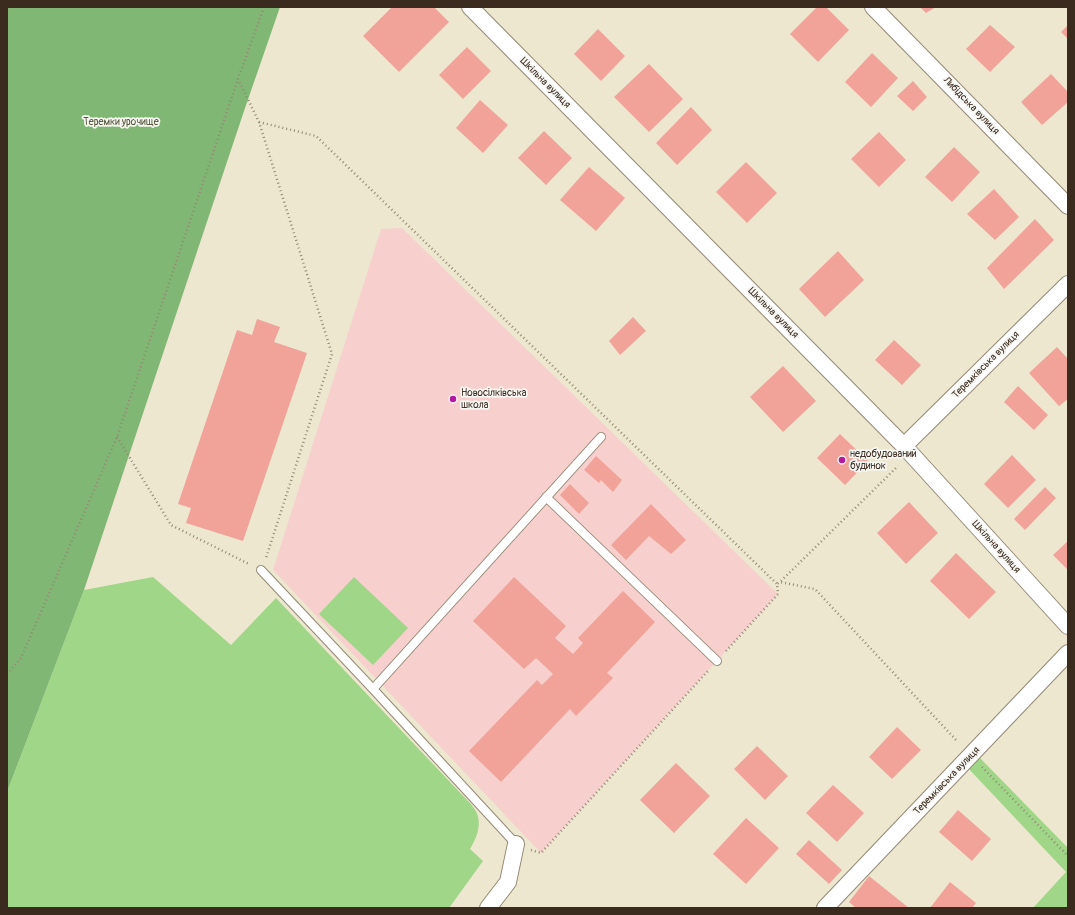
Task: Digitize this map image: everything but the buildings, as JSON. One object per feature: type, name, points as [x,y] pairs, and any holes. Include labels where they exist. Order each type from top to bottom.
[{"type":"street","name":"Шкільна вулиця","points":[[470,7],[904,446],[1068,626]]},
{"type":"street","name":"Либідська вулиця","points":[[873,7],[1068,206]]},
{"type":"street","name":"Теремківська вулиця","points":[[904,446],[1068,284]]},
{"type":"street","name":"Теремківська вулиця","points":[[825,908],[1068,653]]},
{"type":"street","points":[[488,908],[508,882],[516,844]]},
{"type":"lane","points":[[373,689],[601,437]]},
{"type":"lane","points":[[546,497],[717,661]]},
{"type":"lane","points":[[261,570],[516,844]]},
{"type":"path","points":[[7,674],[21,658],[117,436],[238,79],[264,7]]},
{"type":"path","points":[[117,436],[171,525],[261,570],[332,354],[259,122],[238,79]]},
{"type":"path","points":[[259,122],[316,136],[777,584],[778,594],[541,853],[516,844]]},
{"type":"path","points":[[777,584],[899,465],[904,446]]},
{"type":"path","points":[[780,582],[815,589],[1068,856]]},
{"type":"shaded area","name":"Новосілківська школа","points":[[402,228],[778,594],[541,853],[273,570],[381,229]]},
{"type":"green space","name":"Теремки урочище","points":[[7,7],[280,7],[84,590],[7,792]]},
{"type":"green space","points":[[153,577],[231,645],[276,598],[470,803],[477,815],[479,825],[477,835],[470,849],[483,861],[449,908],[9,908],[7,906],[7,792],[84,590]]},
{"type":"green space","points":[[354,577],[408,628],[373,665],[319,614]]},
{"type":"green space","points":[[980,758],[1068,848],[1068,908],[1033,908],[1066,872],[968,768]]},
{"type":"place","name":"Новосілківська школа","points":[[453,399]]},
{"type":"place","name":"недобудований будинок","points":[[842,460]]}]
